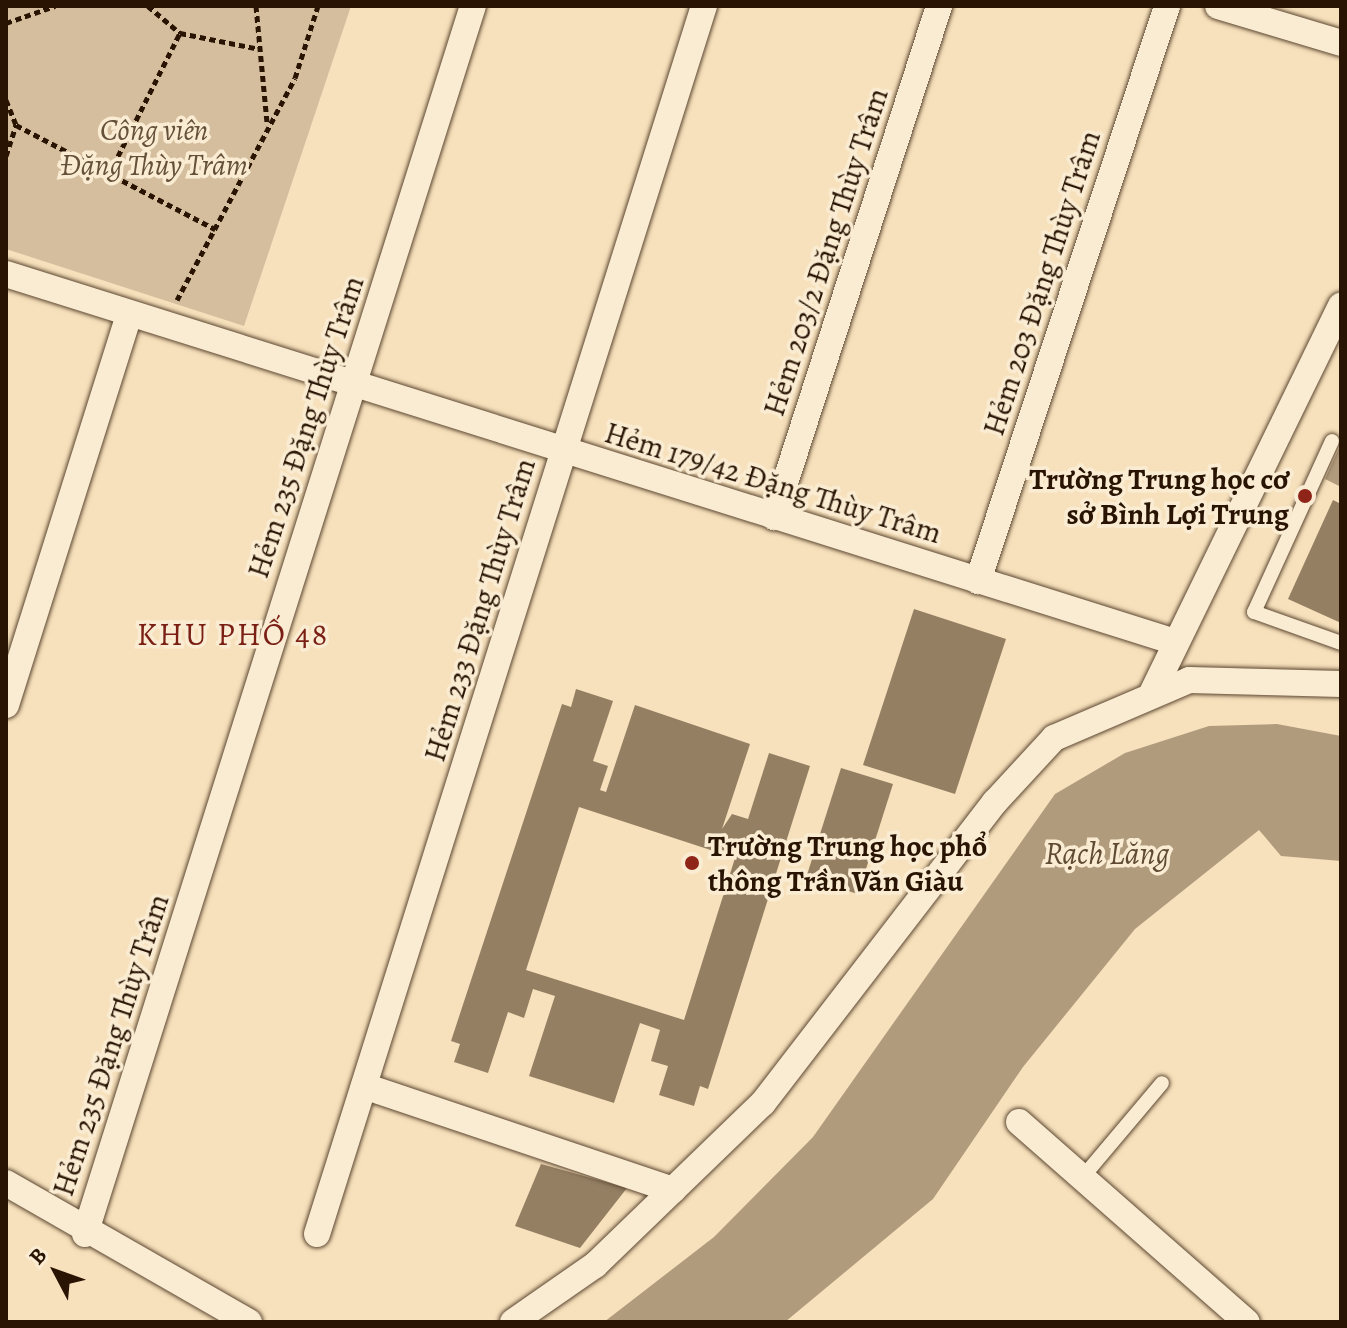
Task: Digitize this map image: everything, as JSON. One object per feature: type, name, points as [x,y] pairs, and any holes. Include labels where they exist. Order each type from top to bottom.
[{"type":"street","name":"Hẻm 235 Đặng Thùy Trâm","points":[[85,1234],[473,6]]},
{"type":"street","name":"Hẻm 233 Đặng Thùy Trâm","points":[[317,1234],[704,6]]},
{"type":"street","name":"Hẻm 203/2 Đặng Thùy Trâm","points":[[774,517],[939,6]]},
{"type":"street","name":"Hẻm 203 Đặng Thùy Trâm","points":[[978,581],[1167,6]]},
{"type":"street","points":[[1218,6],[1341,43]]},
{"type":"street","name":"Hẻm 179/42 Đặng Thùy Trâm","points":[[6,274],[352,387],[1175,642]]},
{"type":"street","points":[[1152,693],[1341,306]]},
{"type":"street","points":[[6,705],[129,314]]},
{"type":"street","points":[[513,1322],[595,1265],[763,1103],[1023,769],[1054,738],[1152,693],[1189,680],[1263,677],[1341,684]]},
{"type":"street","points":[[364,1086],[673,1190]]},
{"type":"street","points":[[1019,1122],[1247,1322]]},
{"type":"street","points":[[6,1183],[85,1234],[249,1322]]},
{"type":"lane","points":[[1332,441],[1254,612],[1341,643]]},
{"type":"lane","points":[[1082,1178],[1162,1083]]},
{"type":"path","points":[[6,23],[55,6]]},
{"type":"path","points":[[148,6],[180,33],[260,49]]},
{"type":"path","points":[[256,6],[267,123]]},
{"type":"path","points":[[164,326],[295,78],[318,6]]},
{"type":"path","points":[[109,174],[180,33]]},
{"type":"path","points":[[6,100],[16,125],[6,156]]},
{"type":"path","points":[[16,125],[215,229]]},
{"type":"green space","name":"Công viên Đặng Thùy Trâm","points":[[6,6],[351,6],[244,326],[6,249]]},
{"type":"water","points":[[1341,444],[1341,487],[1325,479]]},
{"type":"water","name":"Rạch Lăng","points":[[1277,724],[1341,736],[1341,861],[1281,856],[1259,830],[1135,929],[1023,1067],[933,1199],[785,1322],[604,1322],[714,1237],[813,1137],[1055,794],[1125,753],[1209,726]]},
{"type":"building","points":[[1333,500],[1341,504],[1341,623],[1288,599]]},
{"type":"building","points":[[914,609],[1006,639],[955,794],[863,765]]},
{"type":"building","points":[[576,689],[613,701],[593,761],[608,766],[600,790],[606,792],[635,705],[750,744],[722,829],[732,814],[748,819],[769,753],[810,766],[708,1089],[700,1086],[694,1106],[659,1095],[668,1066],[651,1061],[660,1030],[640,1023],[614,1103],[529,1076],[555,996],[533,989],[524,1018],[508,1012],[488,1073],[454,1062],[460,1044],[451,1041],[562,704],[571,707]],"holes":[[[579,807],[735,858],[684,1020],[526,970]]]},
{"type":"building","points":[[841,768],[893,784],[858,894],[806,878]]},
{"type":"building","points":[[541,1164],[627,1188],[580,1248],[515,1226]]},
{"type":"place","name":"Trường Trung học cơ sở Bình Lợi Trung","points":[[1305,496]]},
{"type":"place","name":"Trường Trung học phổ thông Trần Văn Giàu","points":[[692,863]]},
{"type":"district","name":"KHU PHỐ 48","points":[[233,634]]}]
